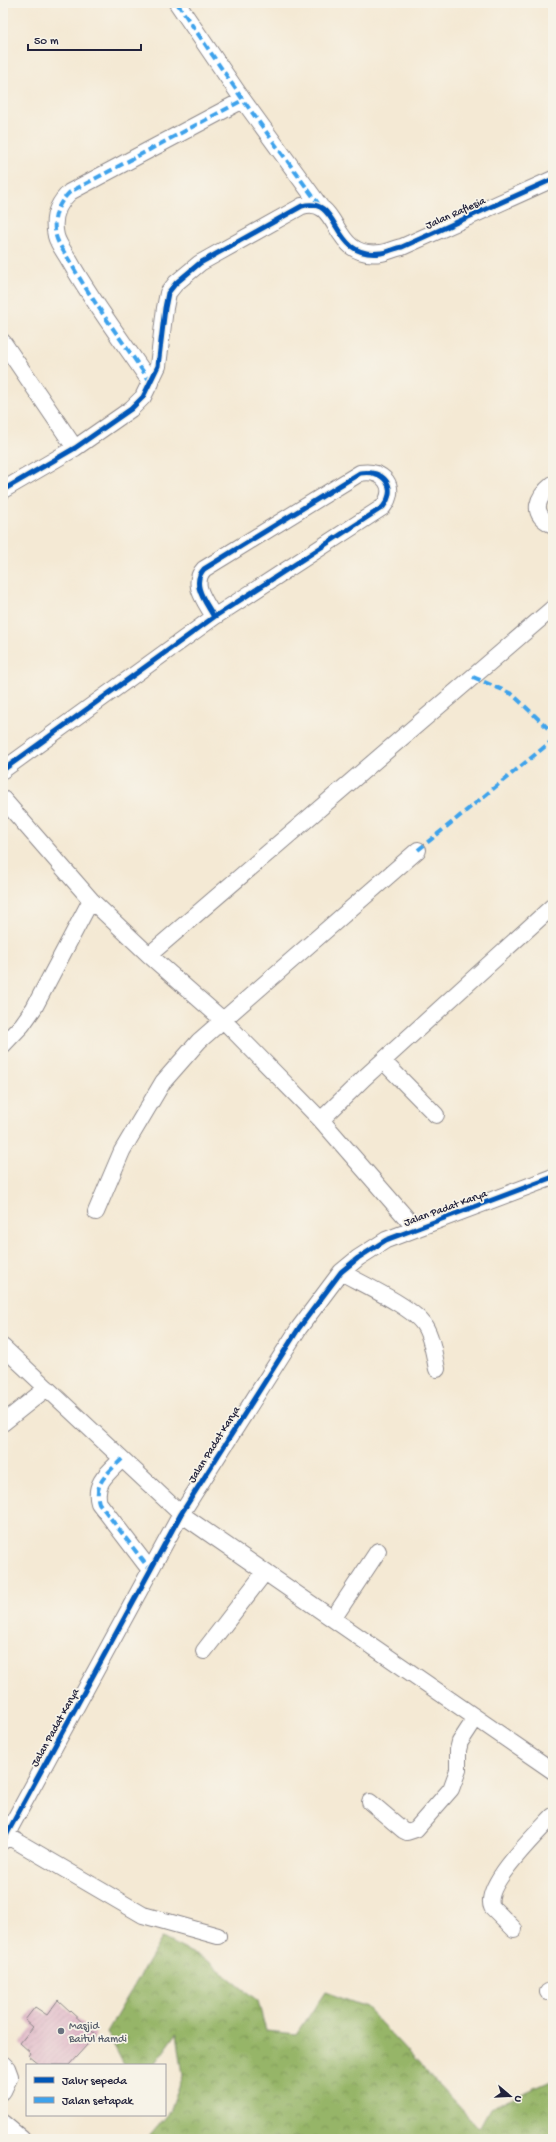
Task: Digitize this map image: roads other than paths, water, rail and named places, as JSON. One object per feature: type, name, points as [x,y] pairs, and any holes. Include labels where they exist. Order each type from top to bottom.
[{"type":"street","points":[[177,3],[243,100],[320,206]]},
{"type":"street","points":[[151,383],[76,272],[56,238],[54,224],[57,210],[61,200],[70,192],[243,100]]},
{"type":"street","name":"Jalan Raflesia","points":[[320,206],[327,211],[342,238],[352,246],[362,251],[381,253],[402,246],[553,179]]},
{"type":"street","points":[[3,490],[75,448],[131,409],[143,398],[158,366],[168,293],[176,283],[200,263],[302,206],[312,203],[320,206]]},
{"type":"street","points":[[3,342],[75,448]]},
{"type":"street","points":[[3,770],[214,617],[383,507],[388,501],[390,491],[388,482],[382,476],[360,473],[204,569],[198,577],[198,586],[214,617]]},
{"type":"street","points":[[553,484],[542,492],[538,506],[538,514],[541,519],[553,525]]},
{"type":"street","points":[[149,955],[553,608]]},
{"type":"street","points":[[3,799],[91,900],[149,955],[224,1021],[321,1120],[414,1228]]},
{"type":"street","points":[[96,1212],[122,1151],[163,1082],[198,1041],[224,1021],[418,850]]},
{"type":"street","points":[[3,1045],[22,1025],[34,1008],[91,900]]},
{"type":"street","points":[[321,1120],[383,1061],[553,906]]},
{"type":"street","points":[[383,1061],[436,1115]]},
{"type":"street","name":"Jalan Padat Karya","points":[[4,1838],[181,1514],[298,1328],[341,1272],[358,1258],[386,1240],[414,1228],[553,1177]]},
{"type":"street","points":[[341,1272],[397,1304],[424,1323],[428,1332],[437,1369]]},
{"type":"street","points":[[3,1346],[181,1514],[553,1771]]},
{"type":"street","points":[[3,1423],[47,1388]]},
{"type":"street","points":[[122,1459],[100,1481],[97,1496],[99,1503],[150,1570]]},
{"type":"street","points":[[333,1619],[378,1551]]},
{"type":"street","points":[[204,1652],[265,1572]]},
{"type":"street","points":[[370,1802],[403,1830],[407,1832],[416,1829],[451,1789],[458,1770],[458,1750],[460,1742],[475,1718]]},
{"type":"street","points":[[514,1929],[492,1907],[490,1902],[491,1893],[499,1878],[553,1816]]},
{"type":"street","points":[[4,1838],[143,1915],[218,1936]]},
{"type":"street","points":[[3,2064],[7,2068],[10,2076],[3,2091]]},
{"type":"street","points":[[3,2123],[22,2139]]},
{"type":"place","name":"Masjid Baitul Hamdi","points":[[61,2031]]}]
